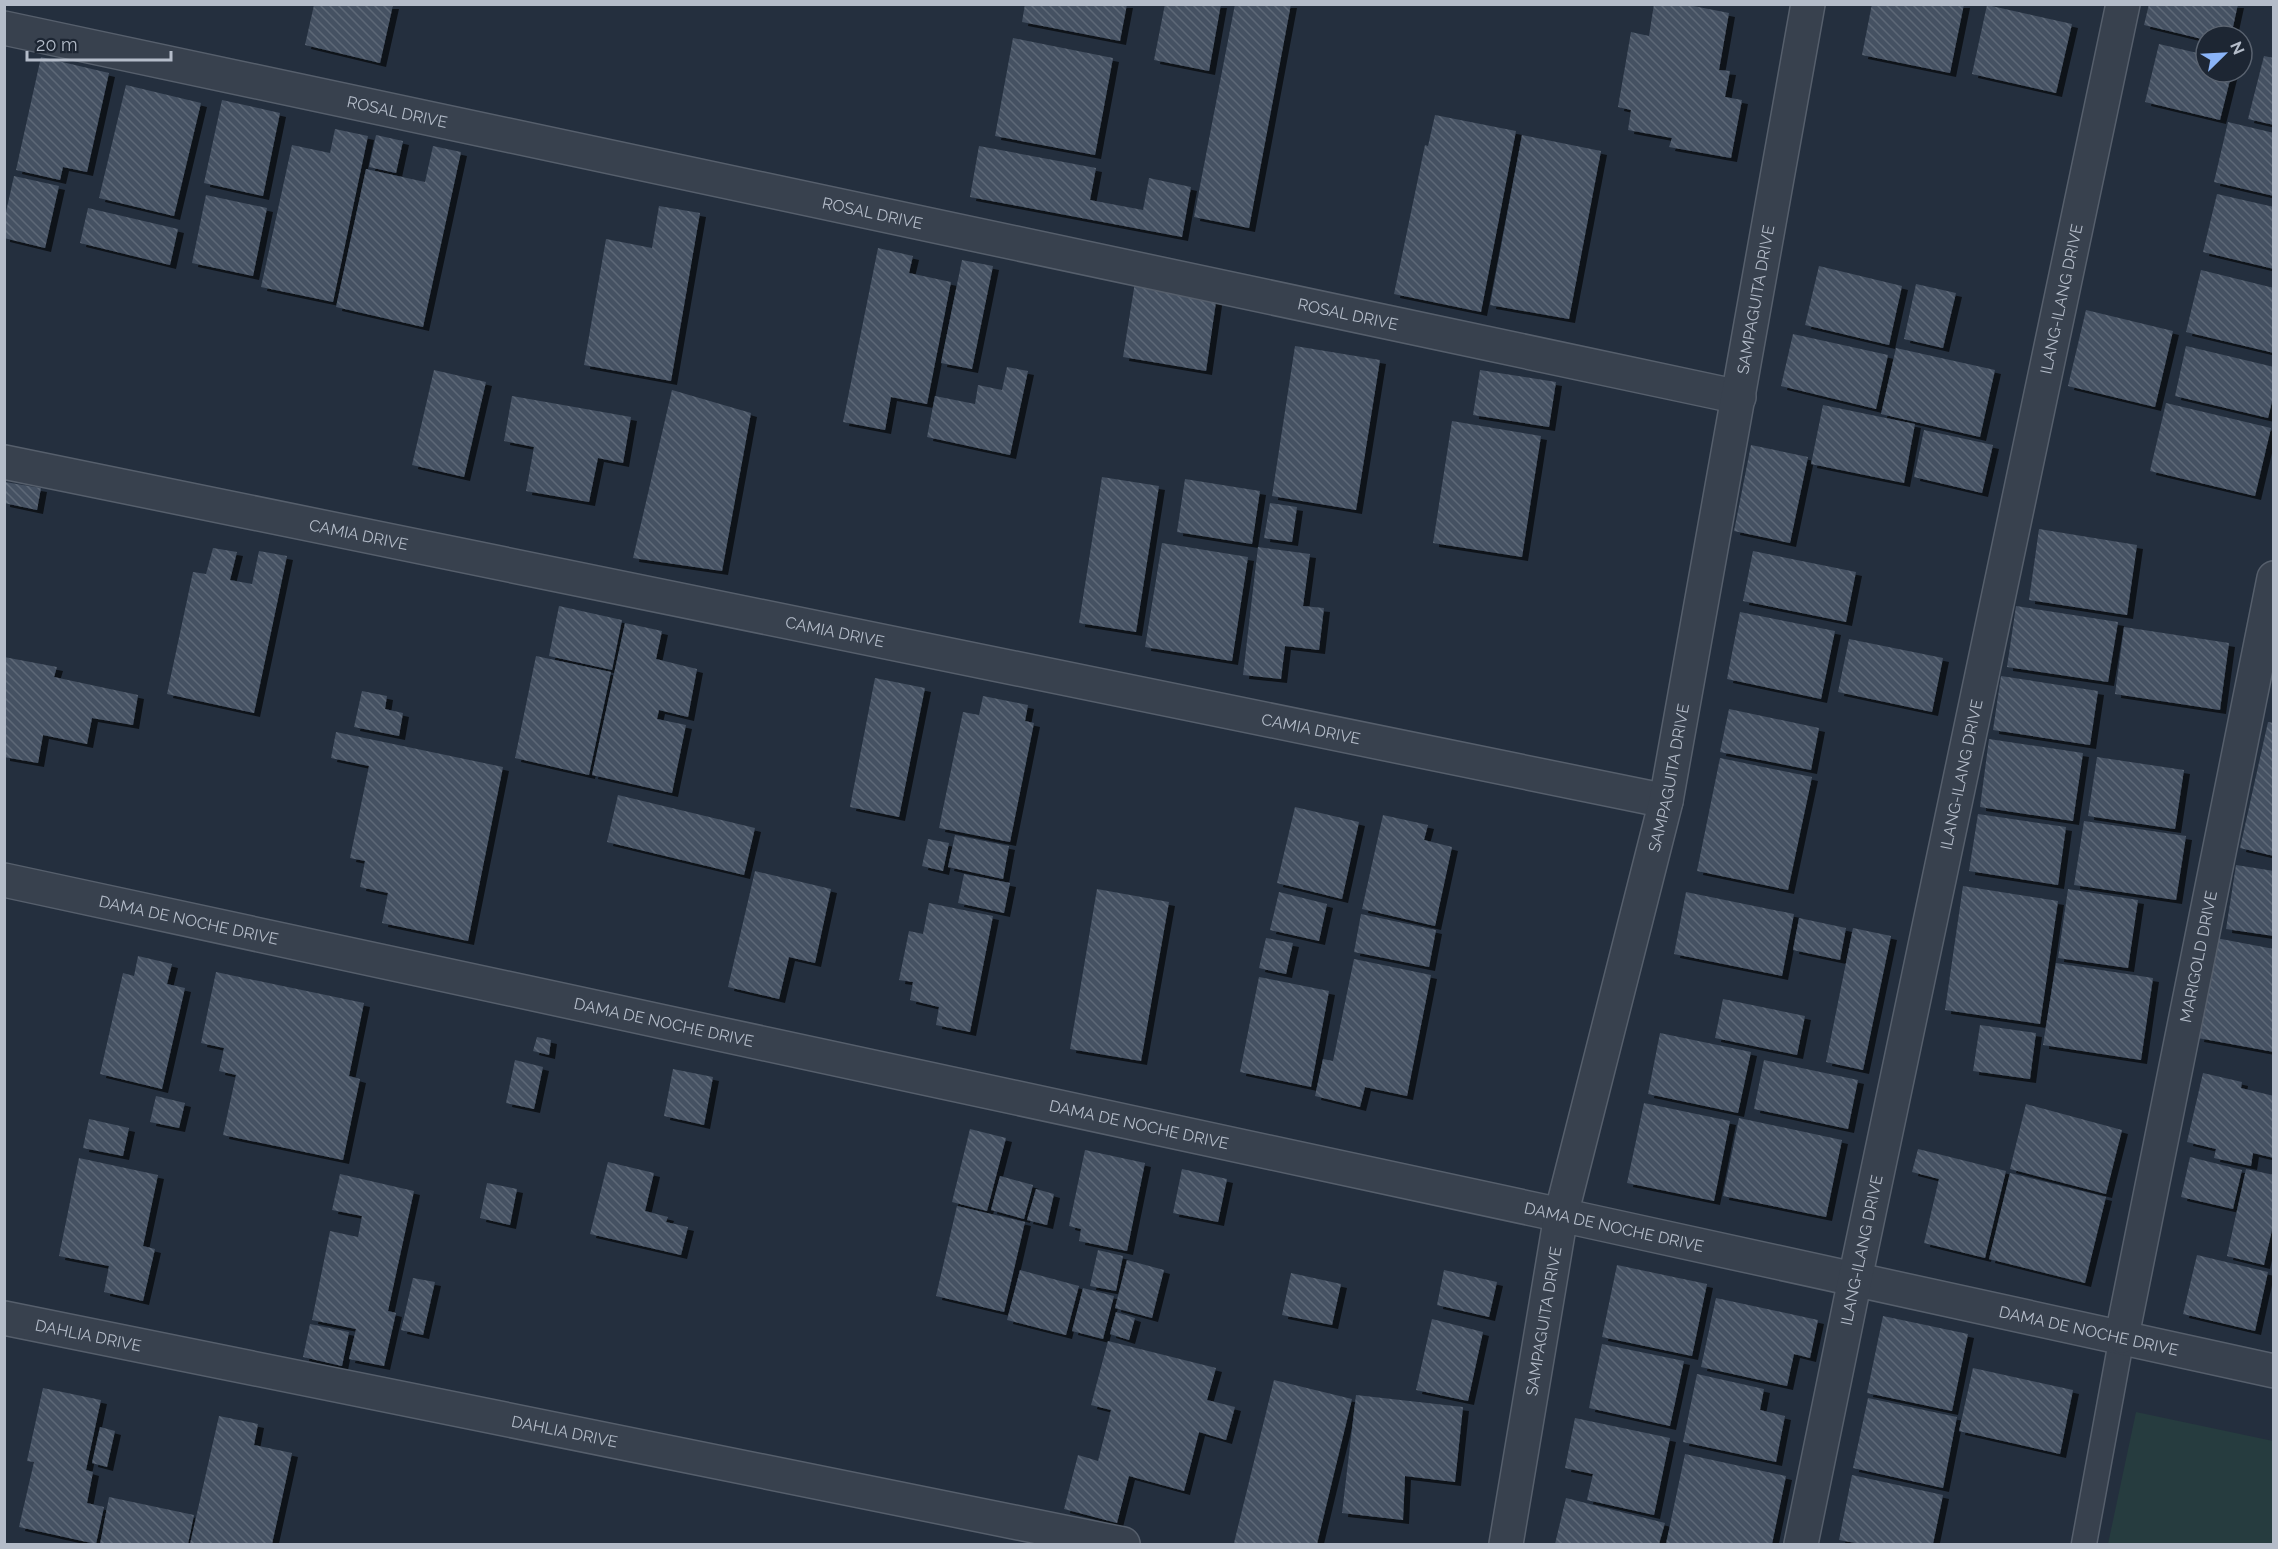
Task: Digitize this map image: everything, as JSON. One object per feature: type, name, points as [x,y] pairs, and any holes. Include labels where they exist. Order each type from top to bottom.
[{"type":"street","name":"SAMPAGUITA DRIVE","points":[[1506,1545],[1561,1215],[1665,801],[1808,4]]},
{"type":"street","name":"ILANG-ILANG DRIVE","points":[[1801,1545],[2123,4]]},
{"type":"street","name":"ROSAL DRIVE","points":[[4,28],[1739,397]]},
{"type":"street","name":"CAMIA DRIVE","points":[[4,462],[1665,801]]},
{"type":"street","name":"MARIGOLD DRIVE","points":[[2122,1336],[2274,578]]},
{"type":"street","name":"DAMA DE NOCHE DRIVE","points":[[4,880],[2122,1336],[2274,1371]]},
{"type":"street","name":"DAHLIA DRIVE","points":[[4,1318],[1123,1545]]},
{"type":"lane","points":[[2085,1545],[2122,1336]]},
{"type":"green space","points":[[2136,1412],[2273,1441],[2273,1544],[2108,1544]]},
{"type":"building","points":[[1025,4],[1127,4],[1120,41],[1022,22]]},
{"type":"building","points":[[1165,4],[1221,4],[1209,71],[1154,60]]},
{"type":"building","points":[[1235,4],[1291,4],[1249,228],[1194,217]]},
{"type":"building","points":[[1654,4],[1683,4],[1729,13],[1719,70],[1730,71],[1725,97],[1742,100],[1731,158],[1669,147],[1672,138],[1628,130],[1631,110],[1618,107],[1631,32],[1649,36]]},
{"type":"building","points":[[1872,4],[1964,4],[1950,73],[1862,55]]},
{"type":"building","points":[[2149,4],[2238,4],[2234,24],[2194,24],[2194,37],[2144,25]]},
{"type":"building","points":[[314,5],[393,5],[380,63],[305,45]]},
{"type":"building","points":[[1987,5],[2072,24],[2056,93],[1972,74]]},
{"type":"building","points":[[1013,38],[1113,58],[1095,155],[995,136]]},
{"type":"building","points":[[2159,44],[2194,52],[2194,84],[2229,84],[2220,120],[2145,102]]},
{"type":"building","points":[[2264,56],[2274,58],[2274,125],[2248,119]]},
{"type":"building","points":[[41,57],[109,73],[87,172],[63,167],[60,180],[16,170]]},
{"type":"building","points":[[126,85],[201,103],[174,216],[99,198]]},
{"type":"building","points":[[222,100],[280,113],[263,196],[204,183]]},
{"type":"building","points":[[1435,115],[1516,131],[1481,312],[1394,294],[1425,145],[1428,146]]},
{"type":"building","points":[[2228,122],[2274,133],[2274,196],[2214,182]]},
{"type":"building","points":[[335,129],[368,136],[333,302],[261,287],[292,145],[330,153]]},
{"type":"building","points":[[376,135],[403,141],[396,173],[369,167]]},
{"type":"building","points":[[1522,135],[1601,151],[1569,319],[1490,305]]},
{"type":"building","points":[[433,146],[461,152],[423,327],[336,307],[366,169],[425,182]]},
{"type":"building","points":[[979,146],[1096,168],[1090,200],[1143,210],[1149,178],[1191,187],[1182,237],[970,197]]},
{"type":"building","points":[[14,176],[59,186],[45,248],[4,238],[4,221]]},
{"type":"building","points":[[2217,194],[2274,207],[2274,269],[2203,252]]},
{"type":"building","points":[[206,195],[267,208],[253,276],[192,263]]},
{"type":"building","points":[[659,206],[700,213],[671,381],[584,365],[606,239],[652,248]]},
{"type":"building","points":[[88,208],[178,229],[170,265],[80,243]]},
{"type":"building","points":[[878,248],[913,256],[909,273],[951,282],[927,404],[891,397],[885,430],[843,422]]},
{"type":"building","points":[[962,260],[993,266],[972,369],[941,363]]},
{"type":"building","points":[[1819,266],[1902,286],[1889,345],[1805,325]]},
{"type":"building","points":[[2201,270],[2274,288],[2274,353],[2186,332]]},
{"type":"building","points":[[1135,282],[1217,295],[1206,371],[1123,357]]},
{"type":"building","points":[[1916,284],[1956,293],[1943,348],[1904,339]]},
{"type":"building","points":[[2086,310],[2173,331],[2155,407],[2068,386]]},
{"type":"building","points":[[1793,334],[1888,355],[1876,409],[1781,386]]},
{"type":"building","points":[[1295,346],[1380,360],[1356,510],[1272,496]]},
{"type":"building","points":[[2186,346],[2274,367],[2274,393],[2268,418],[2175,396]]},
{"type":"building","points":[[1896,348],[1995,370],[1980,437],[1881,414]]},
{"type":"building","points":[[1007,367],[1028,371],[1010,455],[927,437],[935,396],[975,404],[978,385],[1002,390]]},
{"type":"building","points":[[434,370],[486,382],[464,477],[412,465]]},
{"type":"building","points":[[1480,370],[1556,382],[1549,427],[1473,415]]},
{"type":"building","points":[[672,390],[751,413],[722,571],[633,558]]},
{"type":"building","points":[[512,396],[631,417],[623,463],[598,458],[589,502],[526,491],[534,447],[504,441]]},
{"type":"building","points":[[2166,403],[2271,428],[2255,496],[2150,471]]},
{"type":"building","points":[[1823,405],[1915,424],[1904,483],[1811,464]]},
{"type":"building","points":[[1452,421],[1541,436],[1522,557],[1433,543]]},
{"type":"building","points":[[1924,430],[1993,445],[1982,493],[1914,477]]},
{"type":"building","points":[[1751,445],[1808,457],[1790,543],[1734,531]]},
{"type":"building","points":[[1102,477],[1159,486],[1136,632],[1079,623]]},
{"type":"building","points":[[1185,479],[1260,491],[1252,544],[1177,532]]},
{"type":"building","points":[[5,482],[41,488],[37,510],[4,503]]},
{"type":"building","points":[[1270,503],[1297,507],[1292,542],[1264,538]]},
{"type":"building","points":[[2039,529],[2137,545],[2127,615],[2029,600]]},
{"type":"building","points":[[1162,543],[1248,557],[1232,661],[1145,647]]},
{"type":"building","points":[[1258,547],[1310,554],[1303,606],[1324,608],[1319,650],[1285,646],[1281,679],[1243,675]]},
{"type":"building","points":[[213,548],[237,552],[230,580],[252,584],[259,551],[287,556],[254,713],[167,694],[193,572],[206,574]]},
{"type":"building","points":[[1753,551],[1856,572],[1846,622],[1743,601]]},
{"type":"building","points":[[559,606],[622,620],[612,670],[549,656]]},
{"type":"building","points":[[2016,606],[2118,622],[2108,682],[2007,667]]},
{"type":"building","points":[[1740,612],[1835,631],[1821,699],[1727,679]]},
{"type":"building","points":[[625,623],[662,631],[656,659],[697,669],[688,717],[659,710],[657,719],[686,725],[672,793],[592,775]]},
{"type":"building","points":[[2124,627],[2229,643],[2220,710],[2115,694]]},
{"type":"building","points":[[1849,639],[1943,658],[1932,712],[1838,692]]},
{"type":"building","points":[[536,656],[611,672],[589,775],[515,758]]},
{"type":"building","points":[[4,657],[57,667],[54,677],[138,695],[133,725],[92,718],[87,744],[43,735],[38,763],[4,757]]},
{"type":"building","points":[[2001,676],[2098,691],[2090,745],[1993,730]]},
{"type":"building","points":[[875,678],[925,688],[899,817],[850,807]]},
{"type":"building","points":[[362,691],[387,696],[385,709],[403,713],[399,736],[354,727]]},
{"type":"building","points":[[983,696],[1028,705],[1025,721],[1034,723],[1010,842],[939,828],[963,712],[979,715]]},
{"type":"building","points":[[1729,709],[1819,728],[1811,770],[1720,752]]},
{"type":"building","points":[[2268,722],[2274,723],[2274,856],[2240,848]]},
{"type":"building","points":[[336,732],[503,767],[468,941],[382,923],[388,893],[360,887],[365,861],[350,858],[369,766],[331,758]]},
{"type":"building","points":[[1989,739],[2083,753],[2073,821],[1980,807]]},
{"type":"building","points":[[2097,757],[2184,770],[2175,829],[2088,816]]},
{"type":"building","points":[[1720,758],[1812,777],[1788,890],[1697,871]]},
{"type":"building","points":[[618,795],[755,828],[744,875],[607,842]]},
{"type":"building","points":[[1295,807],[1359,822],[1342,899],[1277,883]]},
{"type":"building","points":[[1978,814],[2066,827],[2058,885],[1969,871]]},
{"type":"building","points":[[1383,815],[1428,825],[1424,840],[1452,847],[1435,926],[1362,909]]},
{"type":"building","points":[[2084,821],[2186,836],[2176,900],[2074,885]]},
{"type":"building","points":[[955,835],[1009,846],[1003,879],[948,867]]},
{"type":"building","points":[[928,839],[949,843],[943,871],[922,866]]},
{"type":"building","points":[[2236,865],[2274,871],[2274,936],[2226,929]]},
{"type":"building","points":[[755,871],[831,889],[815,963],[789,957],[779,999],[728,987]]},
{"type":"building","points":[[964,874],[1010,883],[1004,913],[958,903]]},
{"type":"building","points":[[1963,886],[2058,901],[2040,1024],[1945,1010]]},
{"type":"building","points":[[1097,889],[1169,902],[1141,1061],[1070,1049]]},
{"type":"building","points":[[2068,889],[2138,900],[2128,968],[2058,958]]},
{"type":"building","points":[[1279,892],[1327,904],[1319,941],[1270,930]]},
{"type":"building","points":[[1686,892],[1794,914],[1782,976],[1674,954]]},
{"type":"building","points":[[929,903],[993,916],[970,1032],[936,1025],[939,1007],[910,1000],[913,982],[899,980],[909,931],[923,934]]},
{"type":"building","points":[[1361,914],[1436,930],[1429,967],[1354,952]]},
{"type":"building","points":[[1799,918],[1846,928],[1840,960],[1793,950]]},
{"type":"building","points":[[1853,928],[1891,936],[1863,1070],[1826,1062]]},
{"type":"building","points":[[1266,938],[1293,943],[1286,974],[1259,968]]},
{"type":"building","points":[[2216,938],[2274,949],[2274,1052],[2198,1038]]},
{"type":"building","points":[[138,956],[172,964],[167,984],[185,988],[162,1089],[100,1074],[123,973],[134,976]]},
{"type":"building","points":[[1354,959],[1431,975],[1407,1096],[1365,1087],[1360,1107],[1315,1096],[1323,1059],[1333,1061]]},
{"type":"building","points":[[2056,963],[2153,978],[2141,1060],[2043,1045]]},
{"type":"building","points":[[216,972],[364,1003],[349,1076],[360,1079],[343,1160],[223,1135],[236,1075],[219,1071],[224,1048],[201,1043]]},
{"type":"building","points":[[1259,977],[1329,991],[1311,1087],[1240,1072]]},
{"type":"building","points":[[1723,999],[1805,1016],[1797,1055],[1715,1038]]},
{"type":"building","points":[[1980,1025],[2036,1033],[2030,1079],[1973,1071]]},
{"type":"building","points":[[1660,1033],[1751,1052],[1738,1113],[1648,1094]]},
{"type":"building","points":[[537,1037],[551,1040],[549,1055],[533,1051]]},
{"type":"building","points":[[515,1060],[543,1067],[534,1109],[506,1103]]},
{"type":"building","points":[[1764,1060],[1858,1080],[1848,1129],[1754,1109]]},
{"type":"building","points":[[673,1069],[713,1077],[704,1125],[664,1116]]},
{"type":"building","points":[[2203,1073],[2242,1082],[2241,1088],[2274,1096],[2274,1158],[2253,1153],[2251,1166],[2214,1158],[2216,1149],[2187,1142]]},
{"type":"building","points":[[156,1096],[185,1103],[179,1128],[150,1122]]},
{"type":"building","points":[[1644,1103],[1730,1121],[1714,1201],[1627,1183]]},
{"type":"building","points":[[2026,1104],[2122,1130],[2106,1194],[2010,1169]]},
{"type":"building","points":[[1739,1118],[1842,1140],[1826,1217],[1723,1196]]},
{"type":"building","points":[[89,1119],[129,1128],[123,1156],[83,1148]]},
{"type":"building","points":[[970,1129],[1006,1138],[987,1211],[952,1202]]},
{"type":"building","points":[[1918,1149],[2006,1171],[1985,1258],[1924,1243],[1939,1179],[1912,1172]]},
{"type":"building","points":[[1085,1150],[1145,1163],[1127,1251],[1079,1241],[1081,1229],[1069,1226]]},
{"type":"building","points":[[2190,1157],[2242,1170],[2233,1209],[2181,1197]]},
{"type":"building","points":[[79,1158],[158,1175],[143,1246],[155,1249],[143,1301],[104,1292],[109,1266],[59,1256]]},
{"type":"building","points":[[608,1162],[654,1173],[645,1211],[668,1217],[666,1222],[688,1227],[681,1255],[590,1234]]},
{"type":"building","points":[[1182,1169],[1227,1179],[1218,1222],[1173,1213]]},
{"type":"building","points":[[2246,1169],[2274,1175],[2274,1221],[2264,1265],[2227,1256]]},
{"type":"building","points":[[2010,1173],[2106,1197],[2085,1283],[1989,1259]]},
{"type":"building","points":[[340,1174],[414,1191],[388,1311],[396,1313],[384,1366],[349,1359],[356,1329],[312,1320],[330,1231],[358,1237],[362,1216],[332,1210]]},
{"type":"building","points":[[1000,1176],[1033,1185],[1024,1219],[991,1210]]},
{"type":"building","points":[[487,1183],[517,1189],[510,1225],[480,1218]]},
{"type":"building","points":[[1036,1189],[1054,1194],[1047,1225],[1027,1220]]},
{"type":"building","points":[[957,1206],[1025,1222],[1004,1312],[936,1296]]},
{"type":"building","points":[[1098,1250],[1123,1256],[1116,1291],[1090,1286]]},
{"type":"building","points":[[2197,1255],[2268,1272],[2255,1331],[2183,1314]]},
{"type":"building","points":[[1127,1260],[1164,1270],[1152,1318],[1115,1308]]},
{"type":"building","points":[[1617,1265],[1707,1284],[1692,1356],[1602,1337]]},
{"type":"building","points":[[1020,1270],[1079,1286],[1066,1335],[1007,1320]]},
{"type":"building","points":[[1444,1270],[1497,1282],[1489,1317],[1437,1305]]},
{"type":"building","points":[[1291,1273],[1341,1284],[1332,1325],[1282,1315]]},
{"type":"building","points":[[413,1278],[435,1282],[423,1335],[401,1330]]},
{"type":"building","points":[[1083,1288],[1114,1296],[1103,1339],[1072,1331]]},
{"type":"building","points":[[1716,1298],[1818,1320],[1810,1358],[1794,1354],[1787,1386],[1701,1367]]},
{"type":"building","points":[[1116,1312],[1135,1318],[1129,1340],[1110,1334]]},
{"type":"building","points":[[1883,1316],[1968,1334],[1952,1411],[1867,1393]]},
{"type":"building","points":[[1432,1319],[1483,1332],[1468,1401],[1416,1390]]},
{"type":"building","points":[[310,1324],[349,1332],[342,1366],[303,1357]]},
{"type":"building","points":[[1108,1341],[1216,1368],[1207,1400],[1235,1407],[1226,1440],[1199,1432],[1184,1491],[1129,1476],[1117,1523],[1064,1509],[1078,1455],[1098,1461],[1111,1410],[1091,1405]]},
{"type":"building","points":[[1602,1344],[1684,1361],[1670,1426],[1589,1408]]},
{"type":"building","points":[[1973,1368],[2073,1390],[2060,1454],[1959,1431]]},
{"type":"building","points":[[1697,1374],[1764,1389],[1760,1410],[1785,1416],[1776,1462],[1683,1442]]},
{"type":"building","points":[[1274,1380],[1352,1399],[1317,1544],[1234,1543]]},
{"type":"building","points":[[43,1388],[101,1400],[86,1470],[93,1472],[87,1503],[104,1507],[96,1544],[19,1527],[34,1462],[27,1461]]},
{"type":"building","points":[[1356,1395],[1463,1407],[1455,1482],[1405,1476],[1403,1520],[1342,1513]]},
{"type":"building","points":[[1868,1398],[1957,1417],[1943,1488],[1853,1468]]},
{"type":"building","points":[[219,1416],[258,1424],[254,1445],[292,1453],[272,1544],[190,1544]]},
{"type":"building","points":[[1575,1418],[1670,1438],[1654,1515],[1587,1500],[1593,1474],[1565,1468]]},
{"type":"building","points":[[100,1427],[115,1431],[107,1467],[92,1463]]},
{"type":"building","points":[[1685,1454],[1786,1476],[1772,1544],[1666,1544]]},
{"type":"building","points":[[1852,1475],[1943,1495],[1933,1544],[1861,1544],[1839,1540]]},
{"type":"building","points":[[109,1497],[194,1515],[188,1544],[100,1544]]},
{"type":"building","points":[[1566,1498],[1665,1523],[1659,1544],[1555,1544]]}]
